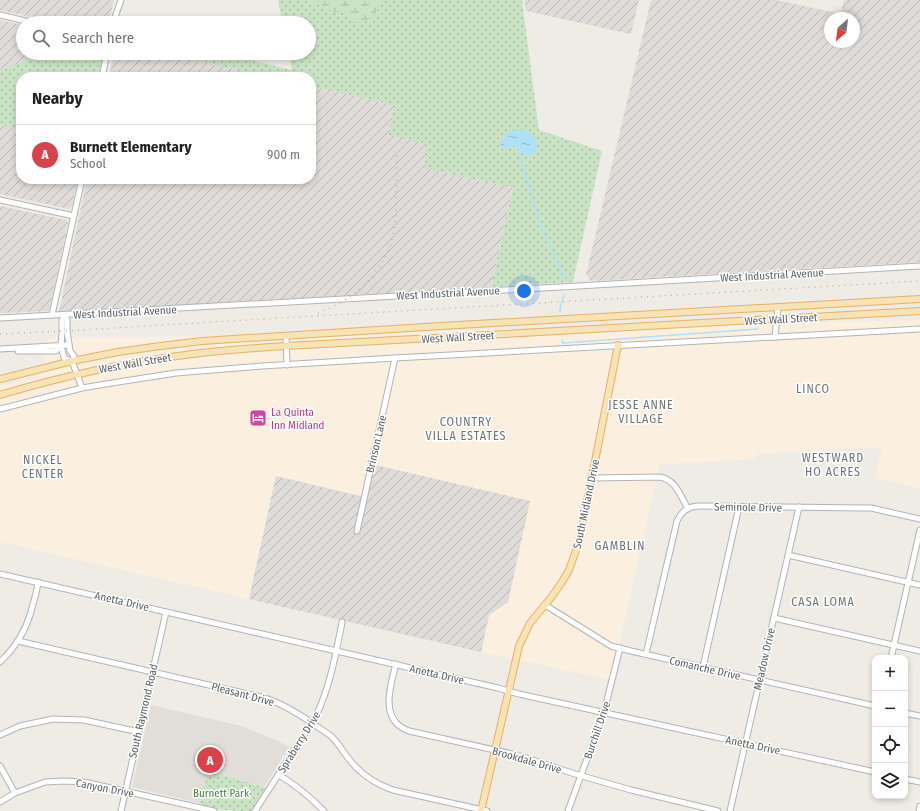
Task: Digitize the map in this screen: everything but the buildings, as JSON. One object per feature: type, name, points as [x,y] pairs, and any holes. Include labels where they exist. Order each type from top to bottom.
[{"type":"main road","name":"West Wall Street","points":[[0,380],[72,361],[118,352],[202,341],[441,326],[920,300]]},
{"type":"main road","name":"West Wall Street","points":[[0,395],[77,374],[185,355],[230,350],[920,311]]},
{"type":"main road","name":"South Midland Drive","points":[[483,811],[494,750],[517,651],[530,623],[562,582],[569,570],[579,542],[618,345]]},
{"type":"street","points":[[115,16],[121,0]]},
{"type":"street","points":[[0,15],[16,19]]},
{"type":"street","points":[[103,72],[106,60]]},
{"type":"street","points":[[52,315],[81,184]]},
{"type":"street","points":[[0,200],[74,216]]},
{"type":"street","name":"West Industrial Avenue","points":[[0,318],[920,266]]},
{"type":"street","points":[[775,337],[778,307]]},
{"type":"street","points":[[65,315],[67,320],[70,351],[74,356],[72,361],[82,388]]},
{"type":"street","points":[[65,315],[62,320],[61,346],[64,358],[72,361]]},
{"type":"street","name":"West Wall Street","points":[[0,409],[82,388],[176,373],[395,358],[920,329]]},
{"type":"street","points":[[286,336],[287,365]]},
{"type":"street","points":[[0,351],[69,345]]},
{"type":"street","name":"Brinson Lane","points":[[357,531],[395,358]]},
{"type":"street","points":[[592,478],[666,478],[674,484],[688,508],[681,513],[677,521],[646,654]]},
{"type":"street","name":"Seminole Drive","points":[[688,508],[697,506],[870,508],[920,519]]},
{"type":"street","points":[[703,667],[739,507]]},
{"type":"street","name":"Meadow Drive","points":[[730,811],[799,507]]},
{"type":"street","points":[[892,655],[920,530]]},
{"type":"street","points":[[788,555],[920,585]]},
{"type":"street","name":"Anetta Drive","points":[[0,574],[336,650],[508,691],[872,771]]},
{"type":"street","points":[[0,662],[10,653],[22,634],[33,606],[38,582]]},
{"type":"street","name":"Comanche Drive","points":[[544,605],[610,646],[872,705]]},
{"type":"street","name":"South Raymond Road","points":[[121,811],[166,612]]},
{"type":"street","points":[[774,618],[920,651]]},
{"type":"street","name":"Spraberry Drive","points":[[255,811],[312,723],[325,697],[342,622]]},
{"type":"street","name":"Pleasant Drive","points":[[18,641],[265,698],[288,708],[327,733],[334,739],[356,768],[380,785],[392,790],[483,811]]},
{"type":"street","name":"Burchill Drive","points":[[568,811],[604,712],[620,648]]},
{"type":"street","name":"Brookdale Drive","points":[[396,664],[389,695],[389,710],[393,719],[400,726],[409,731],[517,755],[581,776],[646,794],[718,811]]},
{"type":"street","points":[[908,714],[920,716]]},
{"type":"street","points":[[0,735],[20,726],[54,719],[84,720],[139,732]]},
{"type":"street","points":[[0,766],[15,793]]},
{"type":"street","points":[[278,775],[298,787],[324,811]]},
{"type":"street","name":"Canyon Drive","points":[[0,802],[15,793],[45,782],[64,780],[84,782],[125,791],[187,808],[214,811]]},
{"type":"street","points":[[908,780],[920,782]]},
{"type":"street","points":[[919,811],[920,806]]},
{"type":"shaded area","points":[[0,0],[114,0],[110,16],[27,16],[0,10]]},
{"type":"shaded area","points":[[524,0],[639,0],[631,34],[526,11]]},
{"type":"shaded area","points":[[651,0],[776,0],[832,12],[824,12],[824,48],[860,48],[860,12],[841,12],[844,0],[920,0],[920,262],[591,281],[586,275]]},
{"type":"shaded area","points":[[0,20],[16,23],[16,60],[28,60],[0,71]]},
{"type":"shaded area","points":[[113,60],[195,60],[248,72],[110,72]]},
{"type":"shaded area","points":[[316,87],[395,105],[426,144],[426,168],[513,188],[491,287],[59,312],[86,184],[316,184]]},
{"type":"shaded area","points":[[0,125],[16,128],[16,184],[77,184],[72,206],[69,209],[0,194]]},
{"type":"shaded area","points":[[0,206],[66,220],[68,223],[49,311],[0,313]]},
{"type":"shaded area","points":[[920,320],[920,488],[875,478],[882,447],[757,454],[756,459],[660,464],[611,680],[481,652],[489,615],[508,602],[530,501],[377,466],[372,465],[364,497],[276,476],[249,599],[0,542],[0,386],[40,378],[49,339]]},
{"type":"shaded area","points":[[371,464],[530,501],[508,602],[489,615],[481,652],[249,599],[276,476],[364,497]]},
{"type":"shaded area","points":[[151,705],[241,726],[289,747],[264,787],[208,772],[200,803],[132,787]]},
{"type":"green space","points":[[278,0],[522,0],[539,130],[602,151],[573,282],[491,287],[513,188],[425,168],[426,144],[389,135],[394,105],[316,87],[316,72],[248,72],[195,60],[250,60],[292,70],[290,60],[316,60],[316,16],[281,16]]},
{"type":"green space","points":[[307,0],[386,0],[370,19],[354,23],[344,12],[330,10],[325,8],[320,3],[312,8]]},
{"type":"green space","points":[[28,60],[103,60],[100,72],[16,72],[16,128],[0,125],[0,71]]},
{"type":"green space","name":"Burnett Park","points":[[208,772],[266,788],[252,811],[210,808],[200,803]]},
{"type":"water","points":[[517,129],[528,132],[535,138],[537,147],[535,152],[530,156],[529,154],[524,155],[516,146],[511,146],[503,150],[500,143],[506,134]]},
{"type":"waterway","points":[[517,147],[543,232],[565,279]]},
{"type":"waterway","points":[[560,312],[564,295]]},
{"type":"waterway","points":[[562,340],[563,343],[758,329]]},
{"type":"railway","points":[[318,313],[341,303],[359,290],[373,276],[388,252],[392,241],[396,212],[397,152]]},
{"type":"railway","points":[[0,334],[920,281]]},
{"type":"place","name":"La Quinta Inn Midland","points":[[258,418]]},
{"type":"place","name":"Burnett Elementary","points":[[210,760]]},
{"type":"district","name":"LINCO","points":[[813,389]]},
{"type":"district","name":"JESSE ANNE VILLAGE","points":[[641,412]]},
{"type":"district","name":"COUNTRY VILLA ESTATES","points":[[466,429]]},
{"type":"district","name":"WESTWARD HO ACRES","points":[[833,465]]},
{"type":"district","name":"NICKEL CENTER","points":[[43,467]]},
{"type":"district","name":"GAMBLIN","points":[[620,546]]},
{"type":"district","name":"CASA LOMA","points":[[823,602]]}]
